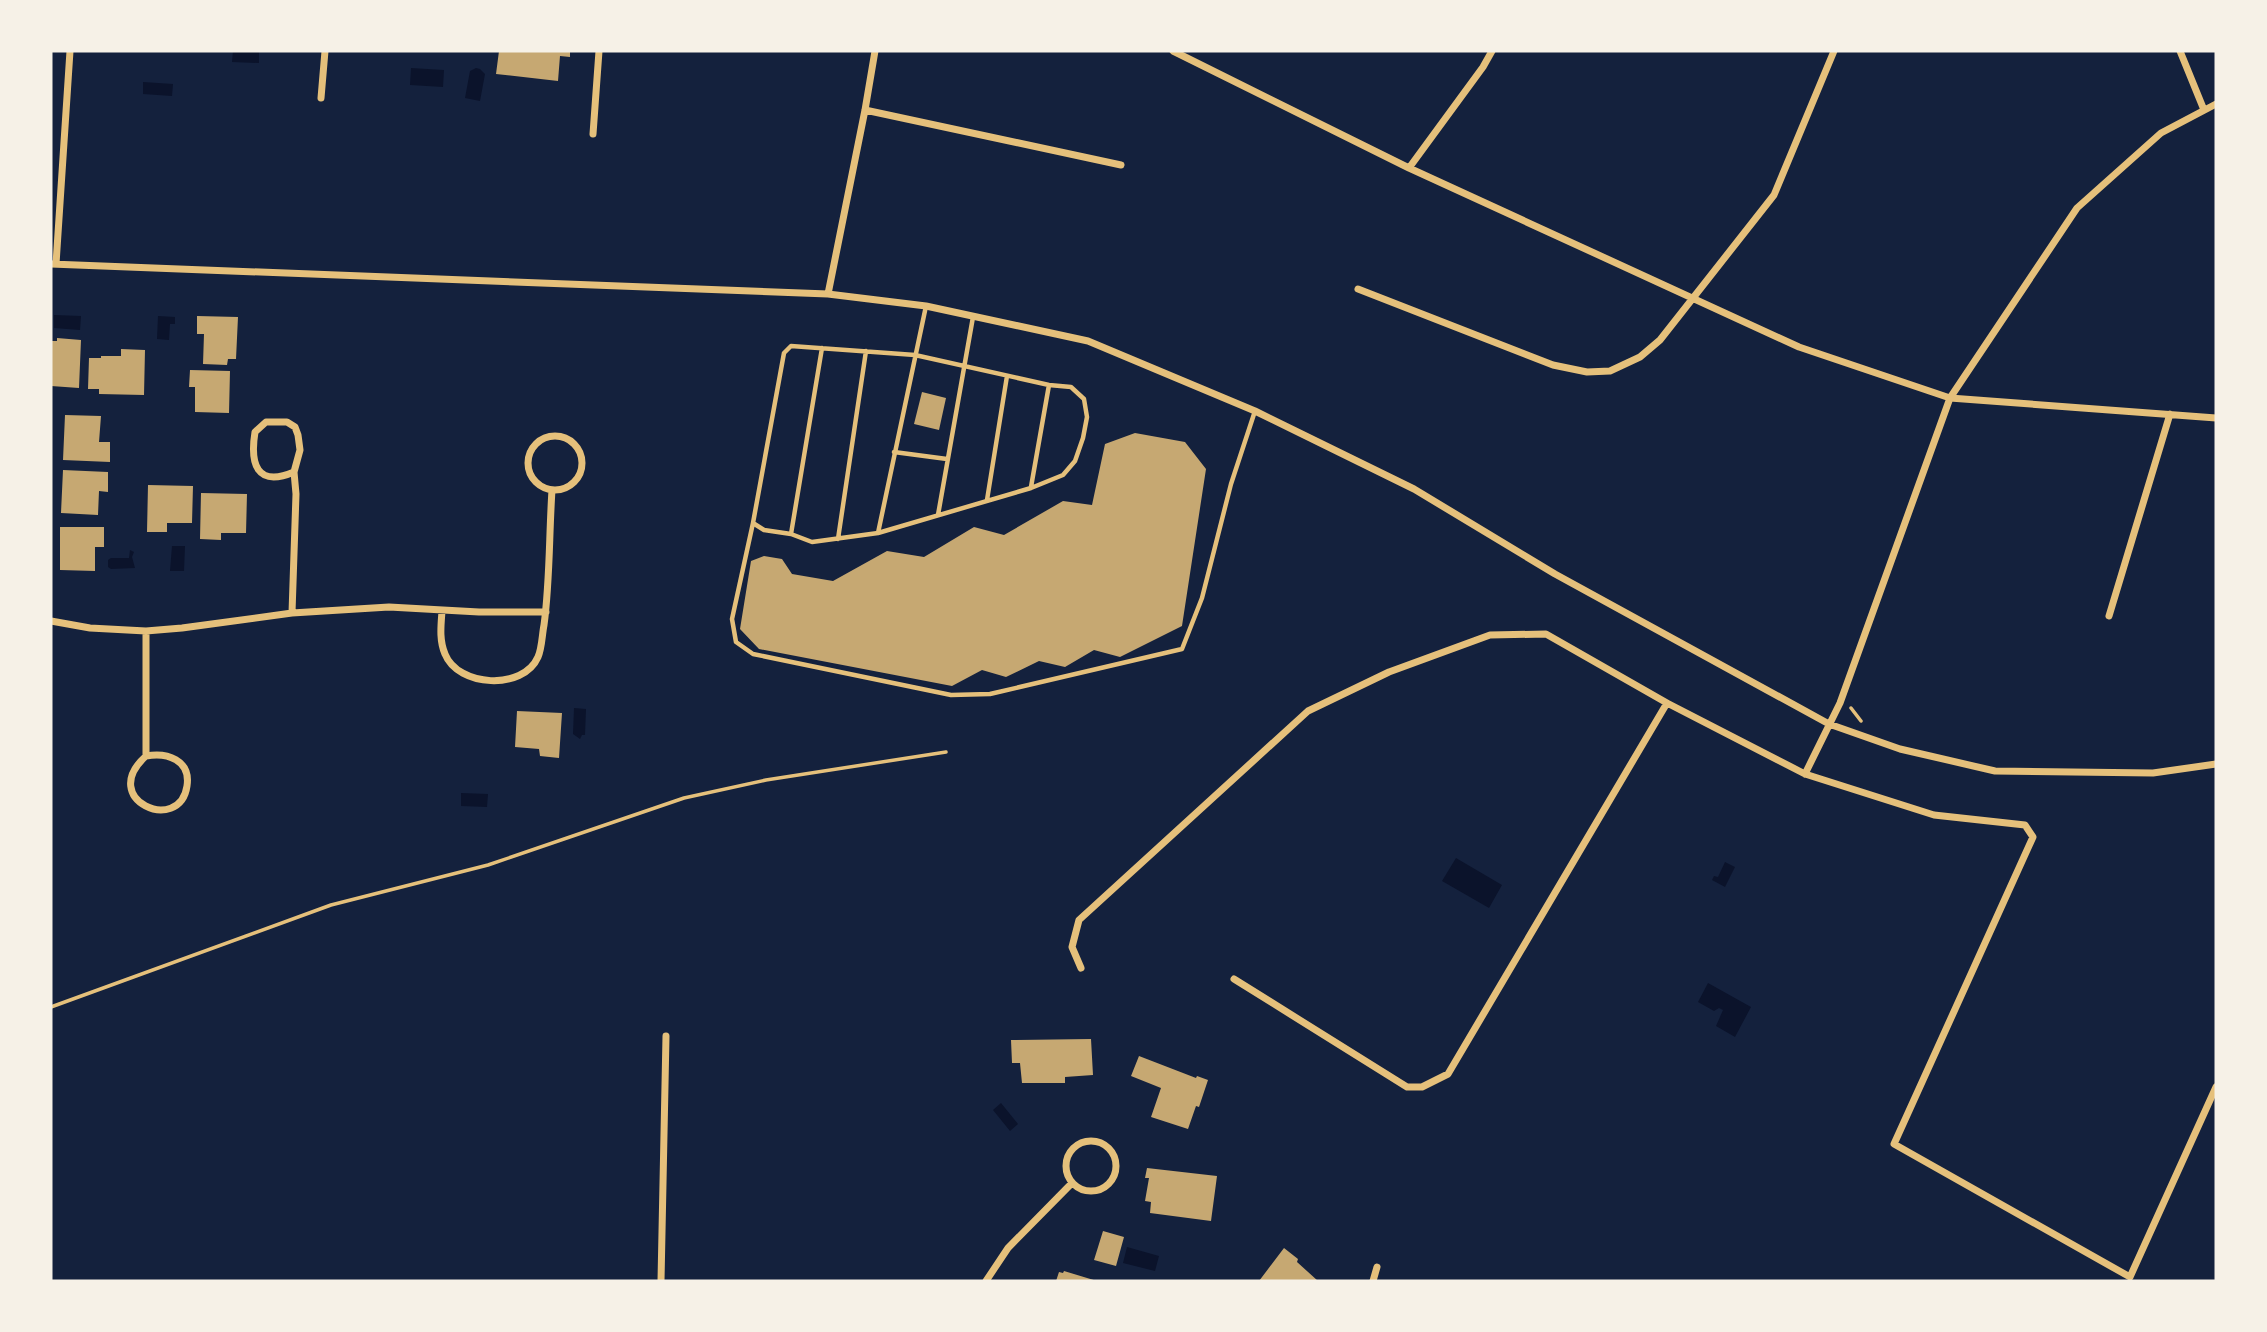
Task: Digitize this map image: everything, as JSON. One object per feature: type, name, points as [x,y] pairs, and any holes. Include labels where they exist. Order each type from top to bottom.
[{"type":"street","points":[[70,51],[53,264],[828,294],[926,306],[1088,341],[1255,411],[1414,489],[1555,574],[1829,724],[1900,750],[1995,771],[2153,773],[2216,764]]},
{"type":"street","points":[[321,98],[325,51]]},
{"type":"street","points":[[593,134],[599,51]]},
{"type":"street","points":[[828,294],[875,51]]},
{"type":"street","points":[[1173,51],[1409,168],[1799,347],[1950,398],[2216,418]]},
{"type":"street","points":[[1409,168],[1492,51]]},
{"type":"street","points":[[1358,289],[1553,365],[1587,372],[1610,371],[1640,357],[1660,340],[1774,195],[1834,51]]},
{"type":"street","points":[[2180,51],[2204,110]]},
{"type":"street","points":[[1805,774],[1840,703],[1950,398],[2077,208],[2161,133],[2216,104]]},
{"type":"street","points":[[865,110],[1121,166]]},
{"type":"street","points":[[2109,616],[2170,414]]},
{"type":"street","points":[[292,613],[296,494],[294,472],[300,450],[295,427],[281,420],[266,422],[255,432],[253,460],[259,470],[270,476],[282,477],[294,472]]},
{"type":"street","points":[[551,435],[563,436],[573,442],[580,451],[583,463],[580,474],[573,483],[563,489],[552,490],[541,487],[532,479],[527,468],[527,457],[532,446],[541,439],[551,435]]},
{"type":"street","points":[[442,611],[443,646],[445,655],[454,666],[470,676],[503,681],[519,677],[531,668],[539,656],[546,612],[552,490]]},
{"type":"street","points":[[51,621],[90,628],[146,631],[292,613],[389,607],[442,611],[546,612]]},
{"type":"street","points":[[146,631],[146,757]]},
{"type":"street","points":[[1081,968],[1072,947],[1079,920],[1308,711],[1389,672],[1490,635],[1546,634],[1667,703],[1805,774],[1934,815],[2025,825],[2033,836],[1894,1144],[2130,1277],[2216,1087]]},
{"type":"street","points":[[1234,979],[1408,1087],[1422,1087],[1448,1073],[1667,703]]},
{"type":"street","points":[[161,754],[175,758],[185,769],[188,784],[183,798],[172,808],[157,810],[143,806],[133,795],[130,780],[135,766],[146,757],[161,754]]},
{"type":"street","points":[[661,1281],[666,1036]]},
{"type":"street","points":[[1097,1141],[1113,1153],[1115,1172],[1111,1181],[1103,1188],[1084,1190],[1072,1182],[1065,1169],[1066,1159],[1070,1150],[1078,1144],[1097,1141]]},
{"type":"street","points":[[986,1281],[1008,1248],[1072,1182]]},
{"type":"street","points":[[1373,1281],[1377,1266]]},
{"type":"lane","points":[[878,533],[926,306]]},
{"type":"lane","points":[[938,515],[973,317]]},
{"type":"lane","points":[[753,523],[764,530],[791,534],[812,542],[878,533],[1031,488],[1063,475],[1075,461],[1087,417],[1084,399],[1071,387],[1049,385],[915,355],[791,346],[784,353],[753,523],[732,619],[736,642],[753,654],[951,695],[990,694],[1182,649],[1202,598],[1231,484],[1255,411]]},
{"type":"lane","points":[[791,534],[822,348]]},
{"type":"lane","points":[[838,539],[866,351]]},
{"type":"lane","points":[[987,500],[1007,376]]},
{"type":"lane","points":[[1031,488],[1049,385]]},
{"type":"lane","points":[[894,453],[947,459]]},
{"type":"path","points":[[1840,703],[1855,710],[1863,724]]},
{"type":"path","points":[[51,1007],[331,905],[488,865],[684,798],[766,780],[946,751]]},
{"type":"water","points":[[233,51],[259,51],[259,63],[232,62]]},
{"type":"water","points":[[411,68],[444,70],[443,87],[410,85]]},
{"type":"water","points":[[476,68],[485,74],[480,101],[465,98],[470,71]]},
{"type":"water","points":[[143,82],[173,84],[172,96],[143,94]]},
{"type":"water","points":[[54,315],[81,316],[80,330],[54,328]]},
{"type":"water","points":[[158,316],[175,317],[175,324],[170,324],[169,340],[157,339]]},
{"type":"water","points":[[172,546],[185,546],[184,571],[170,571]]},
{"type":"water","points":[[130,550],[134,552],[132,557],[135,568],[108,567],[108,560],[111,558],[129,558]]},
{"type":"water","points":[[574,708],[586,709],[585,735],[580,739],[573,734]]},
{"type":"water","points":[[461,793],[488,794],[487,807],[461,806]]},
{"type":"water","points":[[1456,858],[1502,885],[1489,908],[1442,881]]},
{"type":"water","points":[[1725,862],[1735,867],[1725,887],[1712,880],[1714,876],[1718,877]]},
{"type":"water","points":[[1708,983],[1751,1007],[1735,1037],[1716,1026],[1723,1010],[1719,1008],[1714,1011],[1698,1002]]},
{"type":"water","points":[[1001,1103],[1018,1124],[1010,1131],[993,1110]]},
{"type":"water","points":[[1127,1247],[1159,1256],[1155,1271],[1123,1263]]},
{"type":"building","points":[[499,51],[570,51],[570,57],[560,56],[558,81],[496,74]]},
{"type":"building","points":[[197,316],[238,317],[236,359],[228,359],[227,365],[203,364],[204,334],[197,334]]},
{"type":"building","points":[[57,338],[81,340],[79,388],[51,386],[51,341],[57,341]]},
{"type":"building","points":[[121,349],[145,350],[144,395],[99,394],[99,389],[88,389],[89,358],[121,356]]},
{"type":"building","points":[[190,370],[230,371],[229,413],[195,412],[195,387],[189,387]]},
{"type":"building","points":[[922,392],[946,398],[939,430],[914,424]]},
{"type":"building","points":[[65,415],[101,416],[99,442],[110,442],[110,462],[63,460]]},
{"type":"building","points":[[1135,433],[1185,442],[1206,469],[1182,626],[1120,657],[1094,650],[1065,667],[1039,661],[1006,677],[982,670],[952,686],[759,649],[740,629],[751,561],[764,556],[782,559],[792,574],[833,581],[887,551],[924,557],[974,527],[1004,535],[1063,501],[1092,505],[1105,444]]},
{"type":"building","points":[[63,470],[108,472],[108,492],[99,491],[98,515],[61,513]]},
{"type":"building","points":[[148,485],[193,486],[192,523],[167,523],[167,532],[147,532]]},
{"type":"building","points":[[201,493],[247,494],[246,533],[221,533],[221,540],[200,539]]},
{"type":"building","points":[[60,527],[104,527],[104,547],[95,547],[95,571],[60,570]]},
{"type":"building","points":[[517,711],[562,713],[559,758],[540,756],[539,749],[515,747]]},
{"type":"building","points":[[1091,1039],[1093,1075],[1065,1077],[1065,1083],[1022,1083],[1020,1063],[1012,1063],[1011,1040]]},
{"type":"building","points":[[1139,1056],[1208,1080],[1188,1129],[1151,1117],[1161,1088],[1131,1076]]},
{"type":"building","points":[[1147,1168],[1217,1176],[1211,1221],[1150,1213],[1151,1202],[1145,1201],[1149,1178],[1145,1178]]},
{"type":"building","points":[[1103,1231],[1124,1237],[1116,1266],[1094,1260]]},
{"type":"building","points":[[1284,1248],[1298,1259],[1297,1262],[1318,1281],[1259,1281]]},
{"type":"building","points":[[1064,1271],[1097,1281],[1056,1281],[1059,1272]]}]
